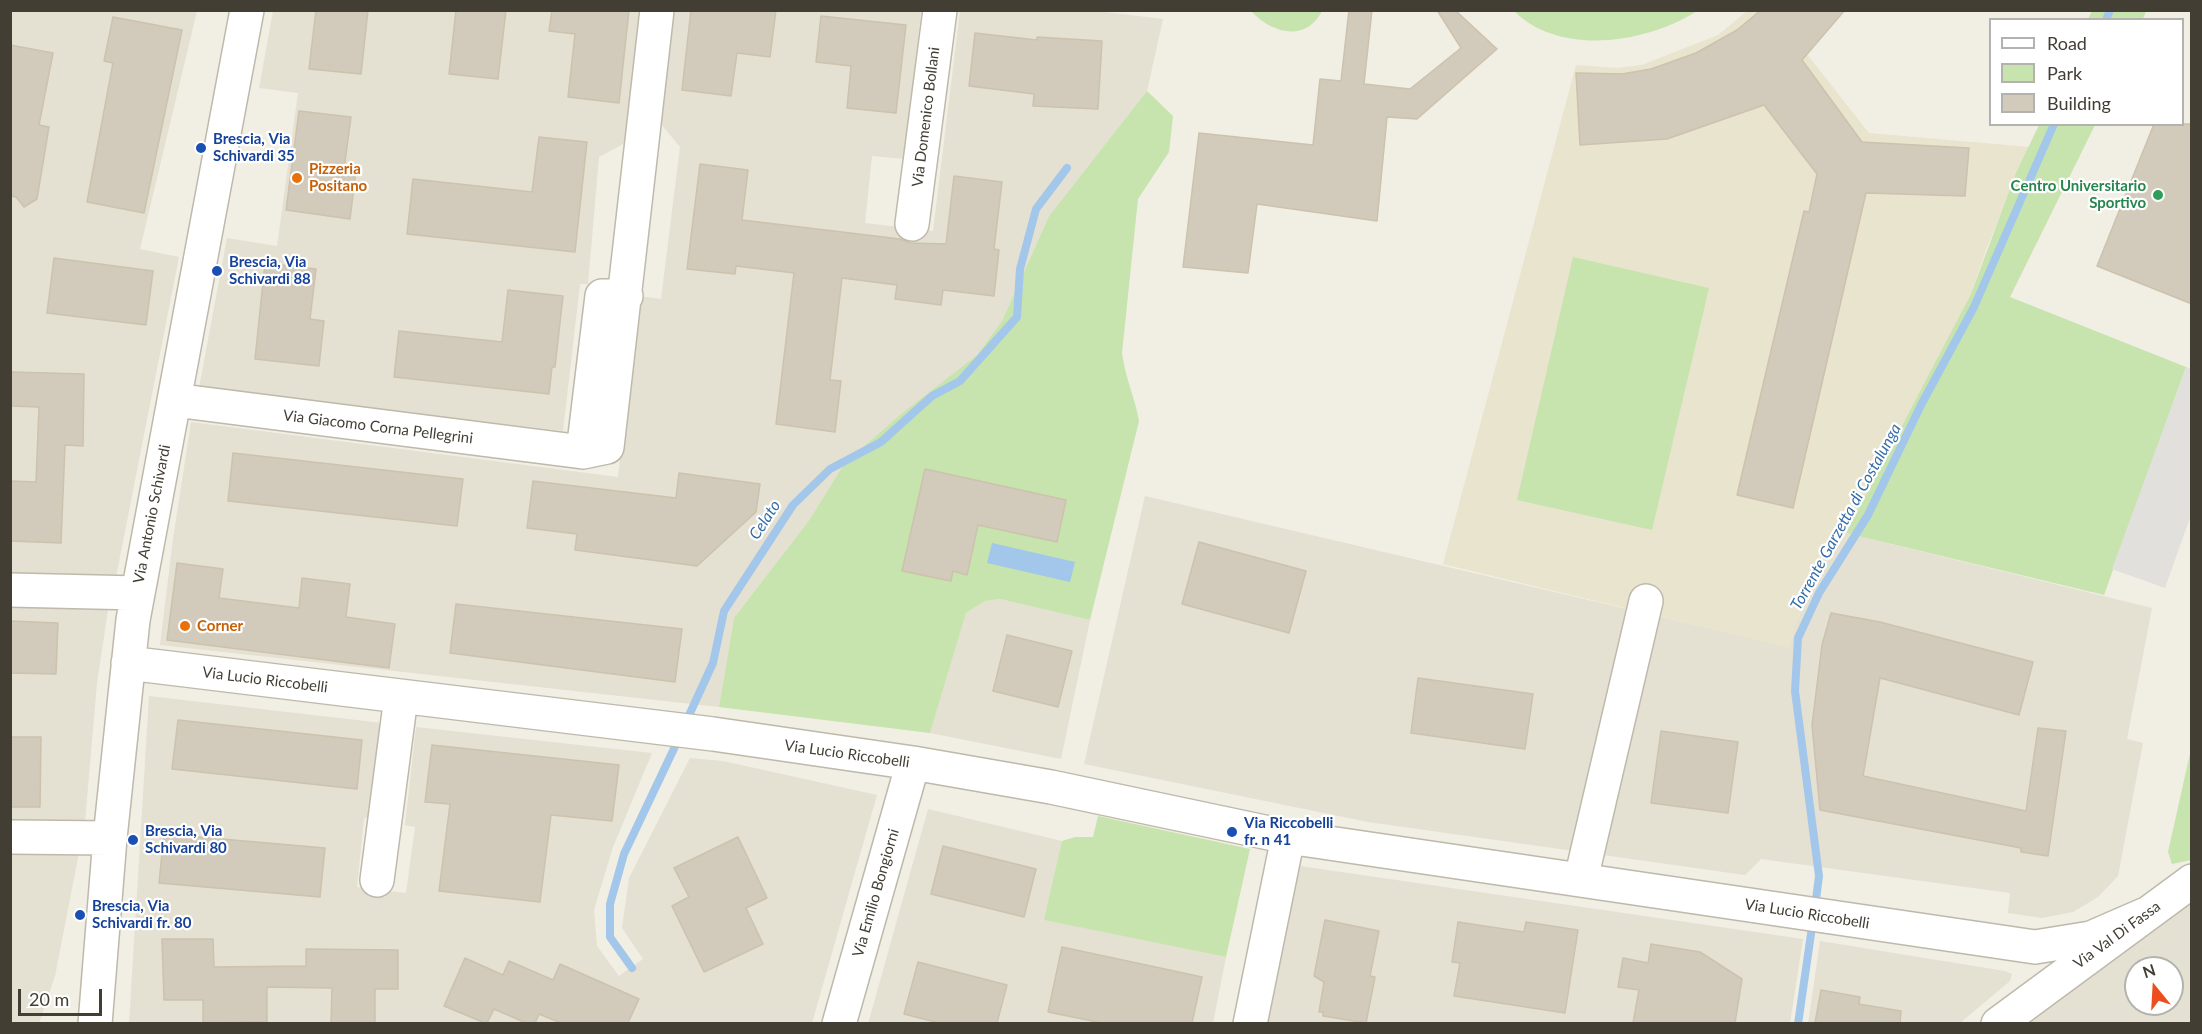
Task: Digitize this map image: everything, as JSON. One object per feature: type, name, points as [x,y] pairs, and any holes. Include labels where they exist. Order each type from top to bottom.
[{"type":"street","name":"Via Antonio Schivardi","points":[[95,1023],[110,838],[128,663],[138,592],[247,10]]},
{"type":"street","name":"Via Giacomo Corna Pellegrini","points":[[174,400],[583,452],[608,447],[657,10]]},
{"type":"street","name":"Via Domenico Bollani","points":[[912,224],[940,10]]},
{"type":"street","points":[[10,590],[138,592]]},
{"type":"street","points":[[1581,879],[1646,601]]},
{"type":"street","name":"Via Lucio Riccobelli","points":[[128,663],[713,734],[913,763],[1051,787],[1288,837],[2035,947],[2091,938],[2144,915]]},
{"type":"street","points":[[377,880],[401,697]]},
{"type":"street","name":"Via Emilio Bongiorni","points":[[839,1023],[913,763]]},
{"type":"street","points":[[10,837],[110,838]]},
{"type":"street","points":[[1250,1023],[1288,837]]},
{"type":"street","name":"Via Val Di Fassa","points":[[1998,1023],[2192,881]]},
{"type":"street","points":[[2035,947],[2049,967],[2048,979],[2043,990]]},
{"type":"shaded area","points":[[1088,10],[1163,19],[1147,91],[1049,216],[1002,321],[977,355],[901,414],[844,464],[810,519],[734,618],[719,707],[160,645],[191,422],[618,477],[638,296],[661,299],[680,147],[661,124],[673,11],[921,11],[905,159],[872,156],[865,223],[933,231],[960,11]]},
{"type":"shaded area","points":[[11,11],[197,11],[140,249],[179,257],[116,577],[11,577]]},
{"type":"shaded area","points":[[273,11],[639,11],[625,143],[599,157],[588,284],[580,284],[563,431],[199,388],[227,238],[277,246],[298,93],[259,88]]},
{"type":"shaded area","points":[[1747,11],[1773,11],[1869,133],[2029,147],[1987,247],[1971,294],[1864,503],[1816,578],[1797,621],[1790,648],[1443,564],[1576,65],[1617,68],[1642,65],[1718,35]]},
{"type":"shaded area","points":[[2186,367],[2192,369],[2191,515],[2165,588],[2112,569]]},
{"type":"shaded area","points":[[1145,496],[1789,647],[1797,621],[1816,578],[1846,533],[2152,608],[2127,739],[2143,743],[2118,876],[2098,897],[2073,912],[2042,918],[2008,913],[2010,893],[1761,859],[1745,875],[1368,822],[1084,764]]},
{"type":"shaded area","points":[[1000,599],[1090,620],[1061,759],[930,733],[966,613],[985,601]]},
{"type":"shaded area","points":[[11,607],[108,610],[97,683],[85,822],[55,976],[39,1023],[11,1024]]},
{"type":"shaded area","points":[[149,696],[382,723],[373,819],[364,818],[357,887],[406,893],[415,827],[405,825],[416,727],[652,753],[613,847],[594,910],[597,946],[619,976],[643,959],[622,928],[629,878],[690,758],[723,761],[877,795],[812,1023],[129,1024]]},
{"type":"shaded area","points":[[928,809],[1062,841],[1045,920],[1226,957],[1213,1023],[868,1024]]},
{"type":"shaded area","points":[[1293,865],[1803,939],[1790,1023],[1261,1024]]},
{"type":"shaded area","points":[[2191,903],[2191,1023],[2028,1024],[2151,928]]},
{"type":"shaded area","points":[[1820,941],[2012,974],[2010,981],[1960,1023],[1808,1024]]},
{"type":"green space","points":[[2092,10],[2146,11],[2143,18],[2088,18]]},
{"type":"green space","points":[[1251,11],[1322,11],[1307,28],[1288,31],[1268,25]]},
{"type":"green space","points":[[1514,11],[1697,11],[1654,31],[1604,40],[1579,40],[1555,35],[1533,26]]},
{"type":"green space","points":[[1147,91],[1173,116],[1169,152],[1138,199],[1122,353],[1139,421],[1090,620],[1000,599],[985,601],[966,613],[930,733],[719,707],[734,618],[810,519],[844,464],[901,414],[977,355],[1002,321],[1049,216]]},
{"type":"green space","points":[[2039,126],[2095,126],[2010,297],[2186,367],[2104,595],[1846,533],[1971,294],[2016,173]]},
{"type":"green space","points":[[1573,257],[1709,288],[1652,530],[1517,500]]},
{"type":"green space","points":[[2191,749],[2191,860],[2172,864],[2168,852]]},
{"type":"green space","points":[[1098,816],[1250,849],[1226,957],[1044,920],[1062,841],[1075,837],[1093,837]]},
{"type":"water","points":[[992,543],[1075,562],[1070,582],[987,563]]},
{"type":"building","points":[[316,10],[368,10],[361,74],[309,69]]},
{"type":"building","points":[[456,10],[506,10],[498,79],[449,74]]},
{"type":"building","points":[[552,10],[629,10],[619,103],[568,97],[575,34],[549,31]]},
{"type":"building","points":[[691,10],[776,10],[770,57],[737,53],[731,96],[682,90]]},
{"type":"building","points":[[1349,10],[1372,10],[1364,84],[1410,89],[1461,48],[1437,10],[1455,10],[1497,49],[1417,119],[1387,117],[1377,221],[1257,204],[1248,273],[1183,267],[1199,133],[1313,145],[1320,79],[1341,81]]},
{"type":"building","points":[[1761,10],[1845,10],[1802,60],[1862,142],[1969,148],[1965,196],[1866,193],[1793,508],[1737,495],[1804,211],[1809,212],[1817,174],[1764,105],[1667,139],[1580,145],[1576,73],[1622,74],[1651,69],[1696,53],[1737,30]]},
{"type":"building","points":[[821,16],[906,25],[896,113],[847,108],[851,66],[816,62]]},
{"type":"building","points":[[113,17],[182,30],[144,213],[87,202],[113,63],[104,61]]},
{"type":"building","points":[[975,33],[1037,40],[1037,37],[1102,41],[1098,109],[1033,106],[1034,94],[969,86]]},
{"type":"building","points":[[10,45],[53,53],[39,125],[49,127],[37,199],[24,207],[16,197],[10,196]]},
{"type":"building","points":[[299,111],[351,117],[344,169],[356,171],[350,219],[286,210]]},
{"type":"building","name":"Centro Universitario Sportivo","points":[[2192,124],[2192,304],[2097,266],[2153,126]]},
{"type":"building","points":[[539,137],[587,142],[575,252],[407,234],[413,179],[532,192]]},
{"type":"building","points":[[700,164],[748,170],[742,220],[900,239],[910,243],[946,244],[954,176],[1002,182],[994,249],[999,250],[994,296],[943,290],[941,305],[895,299],[897,285],[842,278],[830,380],[841,381],[835,432],[776,424],[794,273],[736,266],[735,274],[687,269]]},
{"type":"building","points":[[54,258],[153,271],[146,325],[47,313]]},
{"type":"building","points":[[265,263],[316,269],[310,319],[324,321],[319,366],[255,359]]},
{"type":"building","points":[[508,290],[563,296],[555,367],[552,367],[549,394],[394,377],[399,331],[502,342]]},
{"type":"building","points":[[10,372],[84,374],[83,446],[65,445],[61,543],[10,541],[10,481],[36,482],[39,407],[10,406]]},
{"type":"building","points":[[233,453],[463,479],[457,526],[228,501]]},
{"type":"building","points":[[925,469],[1066,500],[1057,542],[978,525],[967,575],[953,571],[951,581],[902,571]]},
{"type":"building","points":[[679,473],[760,484],[756,512],[697,566],[575,550],[577,534],[527,528],[533,481],[676,498]]},
{"type":"building","points":[[1199,542],[1306,571],[1289,633],[1182,604]]},
{"type":"building","points":[[177,563],[223,569],[219,598],[299,608],[302,578],[350,584],[346,617],[395,624],[389,668],[167,640]]},
{"type":"building","points":[[456,604],[682,629],[675,682],[450,653]]},
{"type":"building","points":[[1831,613],[1880,622],[2033,662],[2019,715],[1880,678],[1863,776],[2026,811],[2038,728],[2066,731],[2048,856],[2021,852],[2021,848],[1820,810],[1812,725],[1822,645]]},
{"type":"building","points":[[10,621],[58,623],[56,674],[10,673]]},
{"type":"building","points":[[1007,635],[1072,651],[1058,707],[993,691]]},
{"type":"building","points":[[1418,678],[1533,694],[1525,749],[1411,733]]},
{"type":"building","points":[[178,720],[362,740],[357,789],[172,769]]},
{"type":"building","points":[[1661,731],[1738,742],[1728,813],[1651,803]]},
{"type":"building","points":[[10,737],[41,737],[40,807],[10,807]]},
{"type":"building","points":[[432,745],[619,765],[612,821],[551,815],[540,902],[439,891],[450,804],[425,802]]},
{"type":"building","points":[[164,834],[325,848],[320,897],[159,883]]},
{"type":"building","points":[[738,837],[767,898],[746,908],[763,944],[704,972],[672,906],[689,897],[674,868]]},
{"type":"building","points":[[943,846],[1036,869],[1024,917],[931,894]]},
{"type":"building","points":[[1325,920],[1379,931],[1370,976],[1375,977],[1366,1023],[1323,1016],[1323,1012],[1319,1012],[1324,982],[1314,976]]},
{"type":"building","points":[[1458,922],[1524,932],[1526,922],[1578,930],[1565,1013],[1454,996],[1460,963],[1452,962]]},
{"type":"building","points":[[162,939],[213,939],[214,967],[306,966],[306,949],[398,950],[398,989],[375,989],[375,1023],[331,1023],[332,988],[267,987],[267,1022],[203,1023],[203,1000],[164,1000]]},
{"type":"building","points":[[1651,944],[1700,952],[1742,979],[1735,1023],[1633,1023],[1639,990],[1618,987],[1623,958],[1648,963]]},
{"type":"building","points":[[1062,947],[1202,977],[1192,1023],[1102,1023],[1048,1012]]},
{"type":"building","points":[[465,958],[503,975],[509,961],[553,980],[560,964],[639,999],[628,1023],[561,1023],[539,1014],[535,1023],[526,1023],[494,1009],[485,1023],[444,1006]]},
{"type":"building","points":[[918,962],[1007,985],[997,1023],[939,1023],[904,1014]]},
{"type":"building","points":[[1821,990],[1860,997],[1859,1004],[1901,1011],[1900,1023],[1815,1023]]},
{"type":"waterway","name":"Torrente Garzetta di Costalunga","points":[[2107,18],[2110,10]]},
{"type":"waterway","name":"Torrente Garzetta di Costalunga","points":[[1815,907],[1819,876],[1795,691],[1798,638],[1819,593],[1868,515],[1921,405],[1974,307],[2053,126]]},
{"type":"waterway","name":"Celato","points":[[685,724],[713,663],[724,611],[793,505],[830,469],[881,442],[932,396],[960,381],[1017,317],[1020,269],[1036,209],[1067,168]]},
{"type":"waterway","name":"Celato","points":[[632,968],[610,937],[610,904],[624,854],[680,736]]},
{"type":"waterway","name":"Torrente Garzetta di Costalunga","points":[[1798,1024],[1813,920]]},
{"type":"place","name":"Brescia, Via Schivardi 35","points":[[201,148]]},
{"type":"place","name":"Pizzeria Positano","points":[[297,178]]},
{"type":"place","name":"Centro Universitario Sportivo","points":[[2158,195]]},
{"type":"place","name":"Brescia, Via Schivardi 88","points":[[217,271]]},
{"type":"place","name":"Corner","points":[[185,626]]},
{"type":"place","name":"Via Riccobelli fr. n 41","points":[[1232,832]]},
{"type":"place","name":"Brescia, Via Schivardi 80","points":[[133,840]]},
{"type":"place","name":"Brescia, Via Schivardi fr. 80","points":[[80,915]]}]
